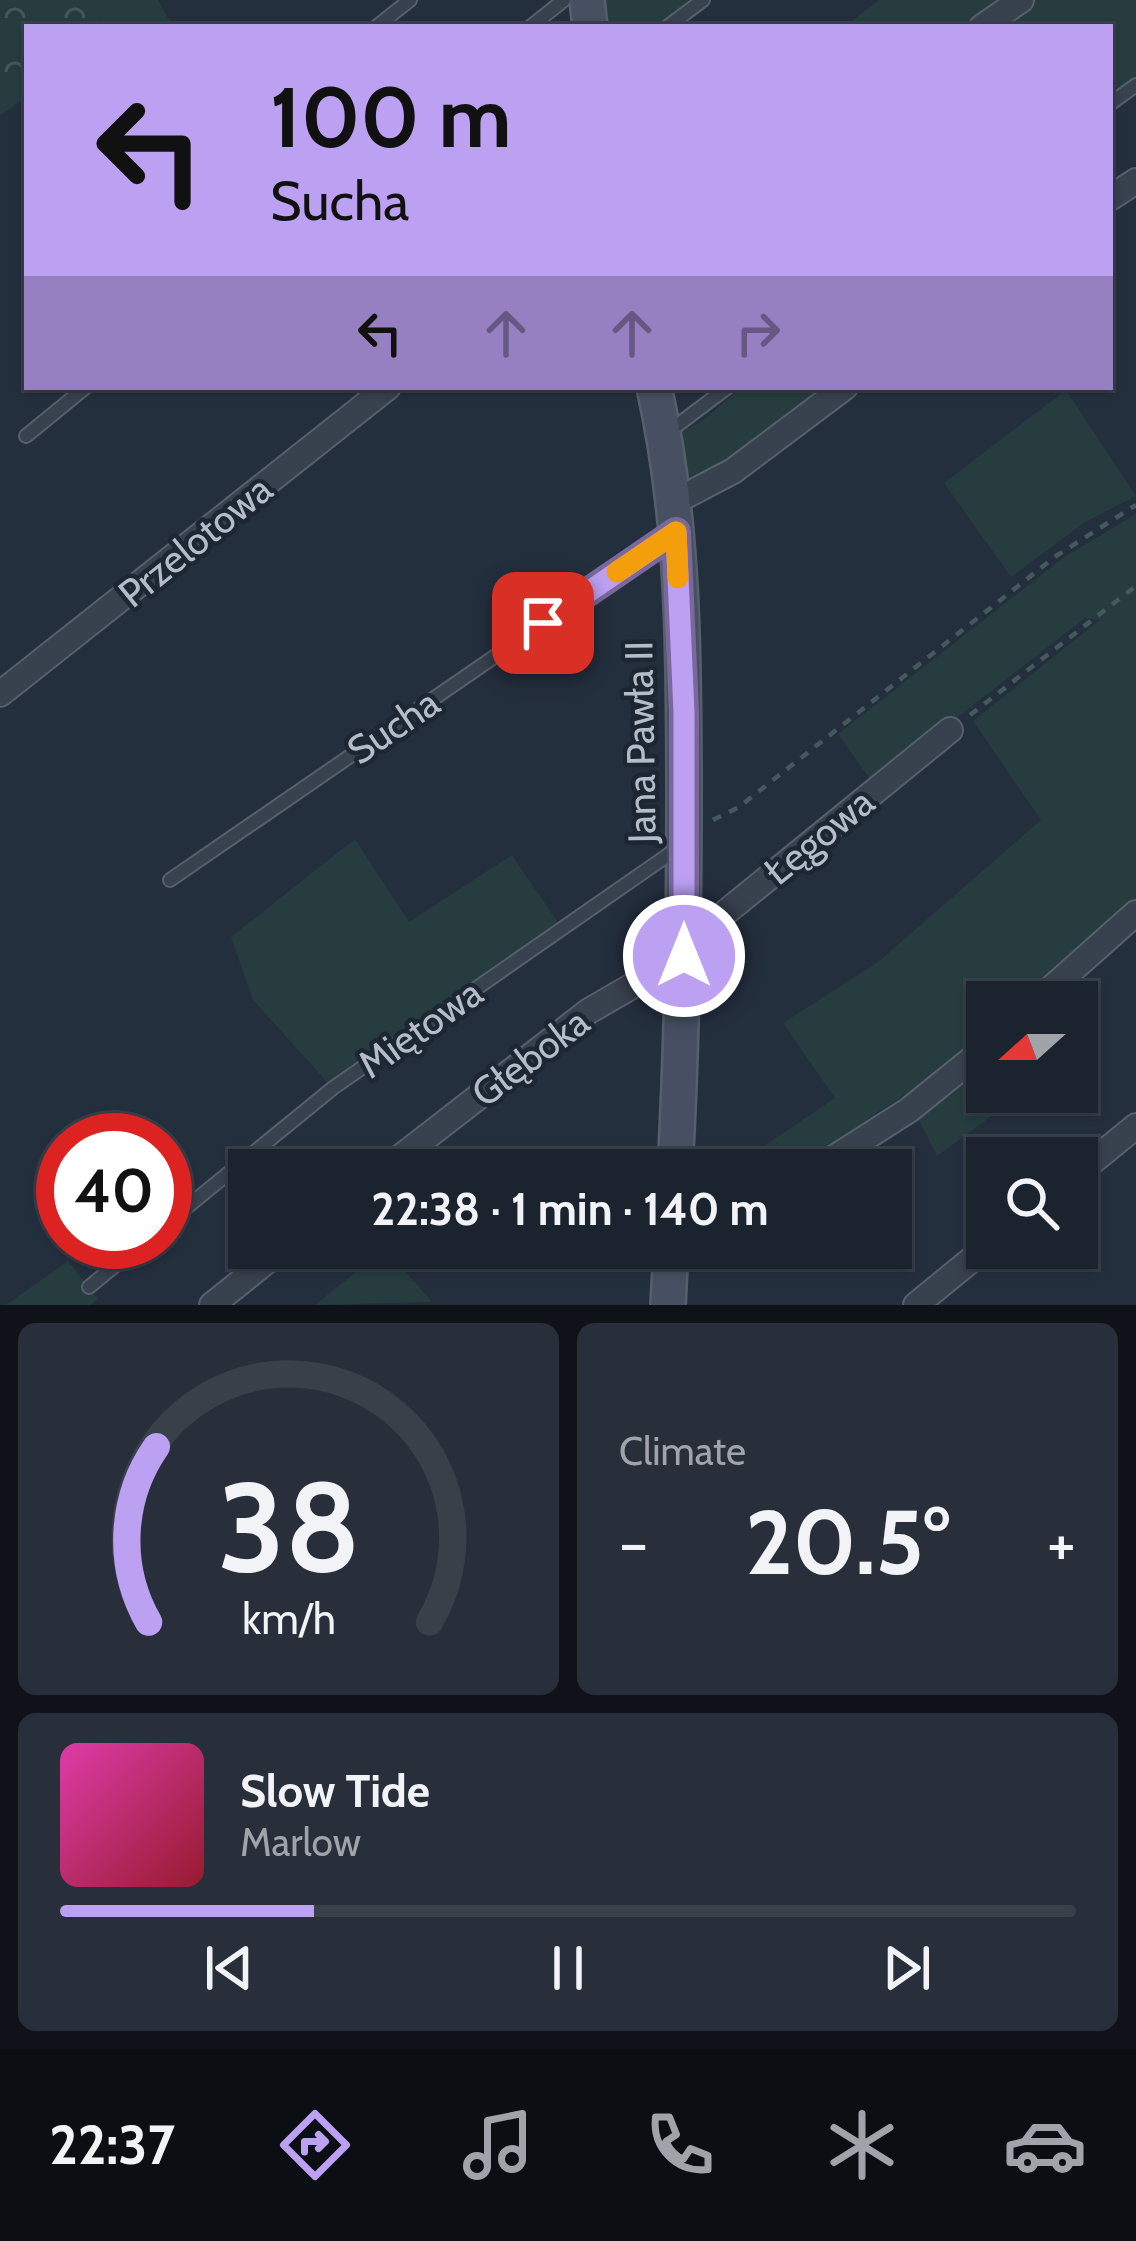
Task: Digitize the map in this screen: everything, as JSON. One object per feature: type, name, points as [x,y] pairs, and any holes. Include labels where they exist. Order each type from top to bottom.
[{"type":"street","points":[[986,24],[1021,0]]},
{"type":"street","name":"Przelotowa","points":[[0,694],[384,390]]},
{"type":"street","name":"Jana Pawła II","points":[[655,390],[675,517],[684,835],[676,1149]]},
{"type":"street","points":[[675,517],[841,390]]},
{"type":"street","name":"Łęgowa","points":[[684,947],[950,730]]},
{"type":"street","points":[[1060,981],[1136,913]]},
{"type":"street","name":"Głęboka","points":[[411,1149],[589,1011],[684,947]]},
{"type":"street","points":[[848,1149],[909,1110],[966,1064]]},
{"type":"street","points":[[1098,1157],[1136,1126]]},
{"type":"street","points":[[916,1305],[966,1264]]},
{"type":"street","points":[[212,1305],[257,1269]]},
{"type":"street","points":[[668,1305],[670,1269]]},
{"type":"lane","points":[[380,24],[410,0]]},
{"type":"lane","points":[[534,24],[565,0]]},
{"type":"lane","points":[[671,24],[704,0]]},
{"type":"lane","points":[[26,436],[82,390]]},
{"type":"lane","points":[[664,434],[724,390]]},
{"type":"lane","name":"Sucha","points":[[170,880],[675,517]]},
{"type":"lane","name":"Miętowa","points":[[192,1203],[333,1088],[684,835]]},
{"type":"lane","points":[[89,1287],[111,1269]]},
{"type":"path","points":[[684,835],[739,807],[1056,556],[1136,505]]},
{"type":"path","points":[[950,730],[1136,586]]},
{"type":"green space","points":[[0,0],[95,0],[101,24],[24,24],[24,99],[0,115]]},
{"type":"green space","points":[[95,0],[158,0],[171,24],[101,24]]},
{"type":"green space","points":[[599,0],[689,0],[659,24],[602,24]]},
{"type":"green space","points":[[879,0],[1009,0],[973,24],[848,24]]},
{"type":"green space","points":[[1030,0],[1136,0],[1136,80],[1113,96],[1113,24],[995,24]]},
{"type":"green space","points":[[738,390],[831,390],[730,466],[690,482],[678,433],[701,422]]},
{"type":"green space","points":[[1066,390],[1136,496],[1085,522],[1011,577],[944,483]]},
{"type":"green space","points":[[1136,514],[1136,900],[1050,981],[966,981],[966,1053],[823,1149],[759,1149],[835,1098],[783,1023],[878,962],[1041,820],[973,721],[1100,620],[1085,618],[873,783],[838,734],[1063,558]]},
{"type":"green space","points":[[355,839],[409,922],[512,855],[559,924],[329,1084],[253,1000],[231,937]]},
{"type":"green space","points":[[966,1072],[966,1113],[995,1113],[937,1156],[915,1112]]},
{"type":"green space","points":[[57,1269],[74,1269],[98,1299],[90,1305],[6,1305]]},
{"type":"green space","points":[[359,1269],[403,1269],[432,1302],[315,1305]]},
{"type":"slow traffic","points":[[617,572],[676,532],[678,578]]},
{"type":"route","points":[[543,623],[676,532],[684,712],[684,956]]}]
